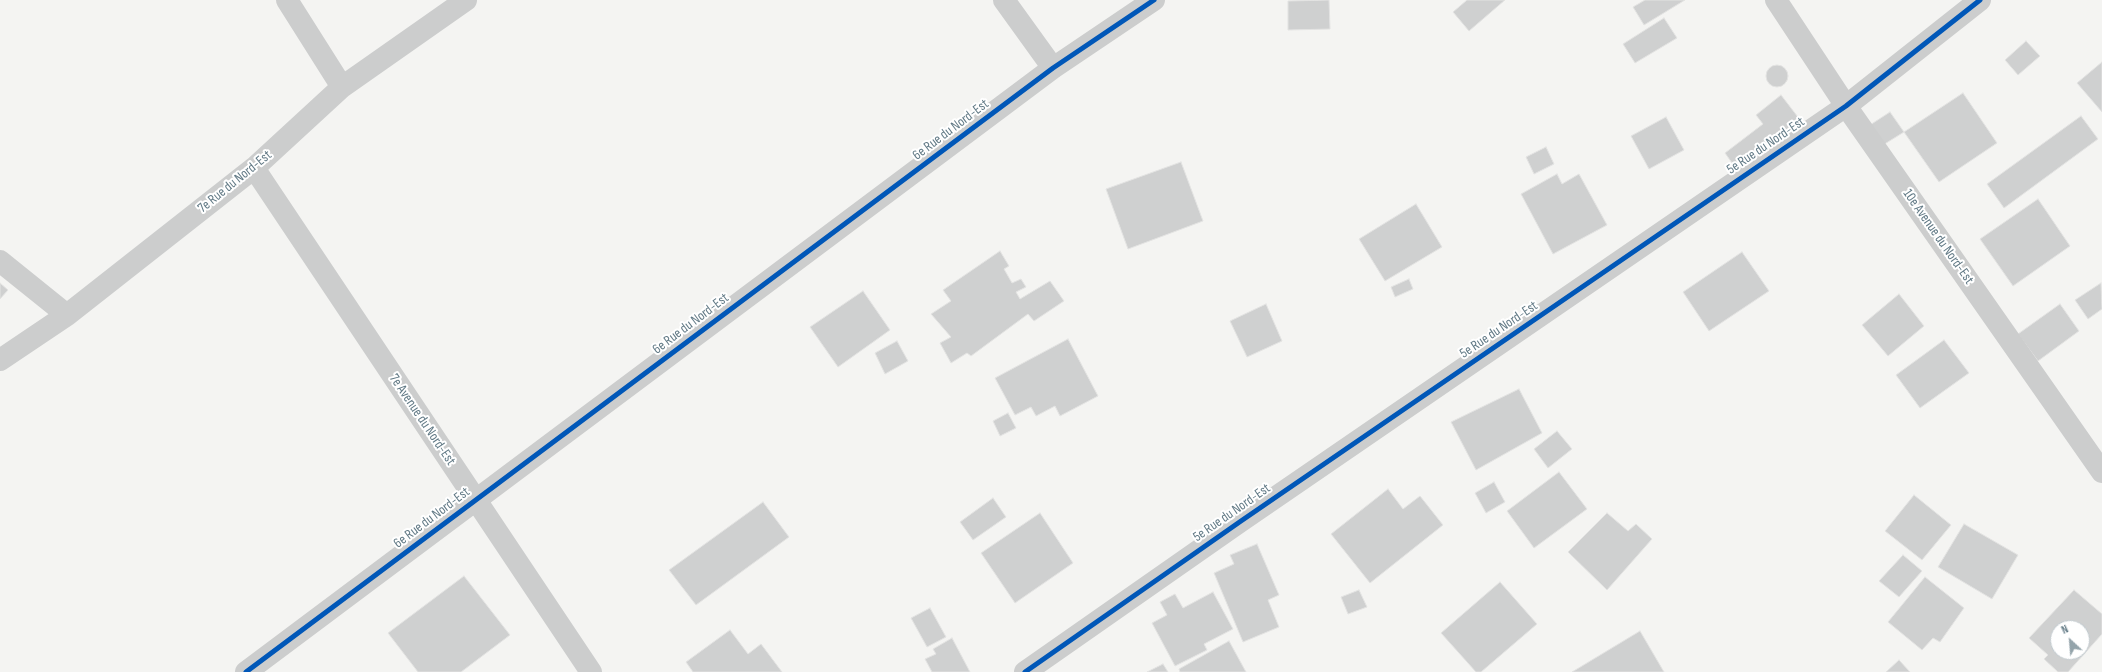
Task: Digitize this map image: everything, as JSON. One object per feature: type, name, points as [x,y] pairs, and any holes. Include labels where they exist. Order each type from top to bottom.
[{"type":"street","points":[[286,0],[342,87]]},
{"type":"street","name":"7e Rue du Nord-Est","points":[[0,360],[68,315],[254,168],[342,87],[466,0]]},
{"type":"street","points":[[1004,0],[1053,68]]},
{"type":"street","name":"6e Rue du Nord-Est","points":[[246,672],[1053,68],[1154,0]]},
{"type":"street","name":"10e Avenue du Nord-Est","points":[[1776,0],[1846,106],[2102,472]]},
{"type":"street","name":"5e Rue du Nord-Est","points":[[1025,672],[1241,521],[1846,106],[1980,0]]},
{"type":"street","name":"7e Avenue du Nord-Est","points":[[254,168],[475,501],[591,672]]},
{"type":"street","points":[[0,261],[68,315]]},
{"type":"building","points":[[1329,0],[1330,29],[1288,30],[1288,1]]},
{"type":"building","points":[[1467,0],[1505,0],[1469,31],[1453,12]]},
{"type":"building","points":[[1645,0],[1685,0],[1644,25],[1633,7]]},
{"type":"building","points":[[1664,18],[1677,38],[1635,63],[1623,44]]},
{"type":"building","points":[[2026,41],[2040,56],[2018,75],[2005,60]]},
{"type":"building","points":[[2102,62],[2102,112],[2077,83]]},
{"type":"building","points":[[1777,65],[1785,68],[1788,76],[1785,84],[1777,87],[1769,84],[1766,76],[1769,68]]},
{"type":"building","points":[[1963,93],[1997,143],[1939,182],[1904,132]]},
{"type":"building","points":[[1781,95],[1801,121],[1737,170],[1725,153],[1763,124],[1756,115]]},
{"type":"building","points":[[1890,112],[1904,132],[1883,145],[1870,125]]},
{"type":"building","points":[[2081,116],[2098,139],[2004,208],[1987,184]]},
{"type":"building","points":[[1666,117],[1684,150],[1649,169],[1631,136]]},
{"type":"building","points":[[1546,147],[1554,164],[1534,174],[1526,157]]},
{"type":"building","points":[[1181,162],[1203,221],[1128,249],[1106,189]]},
{"type":"building","points":[[1557,174],[1562,184],[1579,174],[1607,225],[1553,254],[1521,194]]},
{"type":"building","points":[[2038,199],[2070,246],[2013,286],[1980,239]]},
{"type":"building","points":[[1416,204],[1442,247],[1385,281],[1359,239]]},
{"type":"building","points":[[1000,251],[1009,266],[1004,269],[1012,283],[1021,279],[1026,287],[1016,292],[1020,299],[1050,281],[1064,301],[1034,321],[1028,314],[971,356],[967,353],[951,363],[940,343],[951,337],[931,314],[951,301],[943,290]]},
{"type":"building","points":[[1742,252],[1769,291],[1709,331],[1683,292]]},
{"type":"building","points":[[1409,279],[1413,289],[1395,297],[1391,287]]},
{"type":"building","points":[[0,283],[8,290],[0,299]]},
{"type":"building","points":[[2101,283],[2102,309],[2088,319],[2075,300]]},
{"type":"building","points":[[863,291],[890,330],[838,367],[810,327]]},
{"type":"building","points":[[1899,294],[1924,326],[1888,356],[1862,325]]},
{"type":"building","points":[[1266,304],[1282,341],[1247,357],[1230,321]]},
{"type":"building","points":[[2060,304],[2079,331],[2038,361],[2018,334]]},
{"type":"building","points":[[1068,339],[1098,396],[1060,416],[1055,406],[1036,416],[1031,407],[1015,415],[995,378]]},
{"type":"building","points":[[1944,340],[1969,373],[1920,408],[1896,375]]},
{"type":"building","points":[[897,341],[908,361],[885,374],[875,353]]},
{"type":"building","points":[[1519,389],[1542,433],[1476,470],[1451,422]]},
{"type":"building","points":[[1008,413],[1016,428],[1000,436],[993,421]]},
{"type":"building","points":[[1557,431],[1572,449],[1548,468],[1534,449]]},
{"type":"building","points":[[1559,472],[1587,509],[1534,548],[1507,511]]},
{"type":"building","points":[[1494,482],[1505,502],[1486,513],[1475,493]]},
{"type":"building","points":[[1388,489],[1403,509],[1420,496],[1443,525],[1370,583],[1331,534]]},
{"type":"building","points":[[1914,495],[1951,525],[1922,560],[1885,531]]},
{"type":"building","points":[[993,498],[1006,517],[973,540],[960,522]]},
{"type":"building","points":[[763,502],[789,537],[696,605],[669,570]]},
{"type":"building","points":[[1040,513],[1073,563],[1015,603],[981,553]]},
{"type":"building","points":[[1607,513],[1628,531],[1636,524],[1652,539],[1607,590],[1568,552]]},
{"type":"building","points":[[1964,524],[2018,555],[1992,599],[1938,567]]},
{"type":"building","points":[[1257,544],[1279,595],[1268,600],[1279,627],[1243,642],[1214,573],[1234,564],[1230,555]]},
{"type":"building","points":[[1903,555],[1922,571],[1899,597],[1879,581]]},
{"type":"building","points":[[464,576],[510,635],[461,672],[418,672],[388,633]]},
{"type":"building","points":[[1925,577],[1964,608],[1940,642],[1933,638],[1922,650],[1888,622]]},
{"type":"building","points":[[1500,582],[1537,624],[1481,672],[1476,672],[1441,633]]},
{"type":"building","points":[[1359,590],[1367,607],[1348,614],[1341,597]]},
{"type":"building","points":[[2074,590],[2102,614],[2102,634],[2090,647],[2090,620],[2050,620],[2050,660],[2079,660],[2068,672],[2058,672],[2044,659],[2048,655],[2029,638]]},
{"type":"building","points":[[1213,592],[1233,629],[1204,644],[1207,650],[1175,666],[1152,623],[1167,615],[1160,602],[1175,594],[1183,608]]},
{"type":"building","points":[[930,608],[946,637],[927,647],[911,618]]},
{"type":"building","points":[[730,630],[748,654],[761,644],[782,672],[693,672],[686,662]]},
{"type":"building","points":[[1640,631],[1664,672],[1572,672]]},
{"type":"building","points":[[952,638],[970,672],[932,672],[925,659],[936,654],[933,649]]},
{"type":"building","points":[[1229,641],[1246,672],[1180,672],[1179,669]]},
{"type":"building","points":[[1899,660],[1910,672],[1886,672]]},
{"type":"building","points":[[1163,664],[1168,672],[1147,672]]},
{"type":"cycle path","points":[[246,672],[1053,68],[1154,0]]},
{"type":"cycle path","points":[[1025,672],[1241,521],[1846,106],[1980,0]]}]
